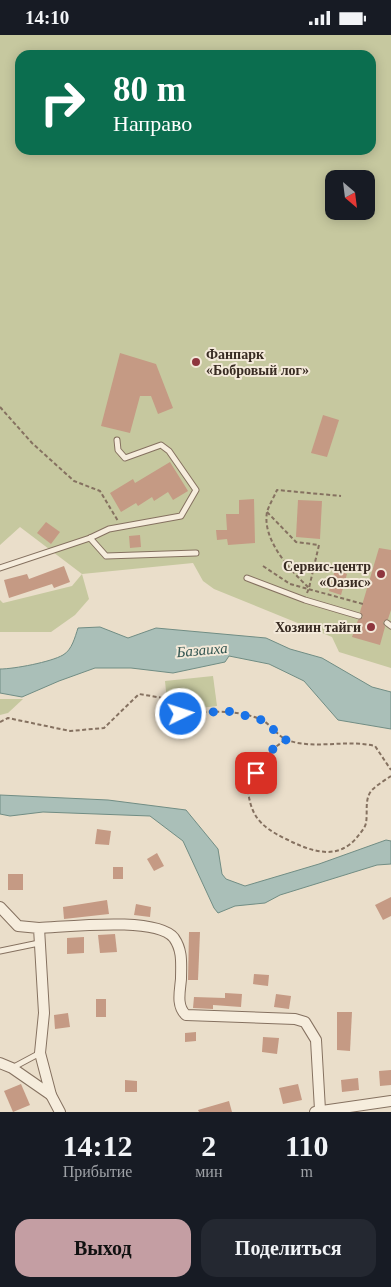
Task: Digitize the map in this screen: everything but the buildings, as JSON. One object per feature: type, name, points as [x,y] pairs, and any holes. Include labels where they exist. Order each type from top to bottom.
[{"type":"street","points":[[0,907],[18,926],[39,928],[117,923],[164,931],[172,937],[180,948],[180,1005],[186,1015],[295,1019],[305,1022],[316,1040],[318,1111],[391,1101]]},
{"type":"street","points":[[39,928],[44,1013],[40,1053],[51,1095],[60,1112]]},
{"type":"street","points":[[0,1063],[12,1068],[51,1095]]},
{"type":"lane","points":[[0,568],[121,526],[180,516],[196,490],[169,451],[161,445],[125,458],[118,450],[117,440]]},
{"type":"lane","points":[[90,538],[106,555],[196,553]]},
{"type":"lane","points":[[247,578],[306,600],[359,616]]},
{"type":"lane","points":[[0,951],[39,943]]},
{"type":"lane","points":[[12,1068],[40,1053]]},
{"type":"path","points":[[0,407],[32,443],[74,481],[100,491],[121,526]]},
{"type":"path","points":[[309,588],[287,567],[271,539],[267,512],[277,490],[341,497]]},
{"type":"path","points":[[267,512],[296,542],[319,545],[306,600]]},
{"type":"path","points":[[263,566],[290,584],[363,604]]},
{"type":"path","points":[[0,722],[8,718],[70,731],[104,728],[139,695],[163,698],[165,715],[228,711],[262,720],[286,740],[306,743],[358,742],[375,746],[391,770]]},
{"type":"path","points":[[286,740],[273,749],[247,783],[250,806],[260,824],[312,851],[333,852],[352,844],[366,825],[366,805],[372,790],[391,777]]},
{"type":"green space","name":"Фанпарк «Бобровый лог»","points":[[0,35],[391,35],[391,668],[339,652],[332,637],[214,589],[203,581],[193,563],[82,574],[20,527],[0,545]]},
{"type":"green space","points":[[82,574],[89,599],[75,615],[51,632],[0,632],[0,600],[3,603],[72,586]]},
{"type":"green space","points":[[213,676],[217,706],[168,712],[165,681]]},
{"type":"green space","points":[[0,699],[23,699],[8,713],[0,715]]},
{"type":"water","name":"Базаиха","points":[[100,627],[128,638],[156,628],[266,638],[290,649],[322,658],[372,687],[391,692],[391,729],[338,720],[304,681],[269,664],[229,656],[225,662],[173,673],[131,668],[95,668],[22,697],[0,693],[0,669],[32,665],[57,658],[69,650],[78,628]]},
{"type":"water","points":[[0,795],[108,800],[186,810],[218,849],[222,874],[226,879],[245,886],[319,864],[386,840],[391,841],[391,864],[377,865],[280,895],[265,903],[235,906],[218,913],[183,841],[150,816],[43,812],[10,816],[0,814]]},
{"type":"place","name":"Фанпарк «Бобровый лог»","points":[[196,362]]},
{"type":"place","name":"Сервис-центр «Оазис»","points":[[381,574]]},
{"type":"place","name":"Хозяин тайги","points":[[371,627]]},
{"type":"route","points":[[181,714],[228,711],[262,720],[286,740],[273,749],[256,773]]}]
